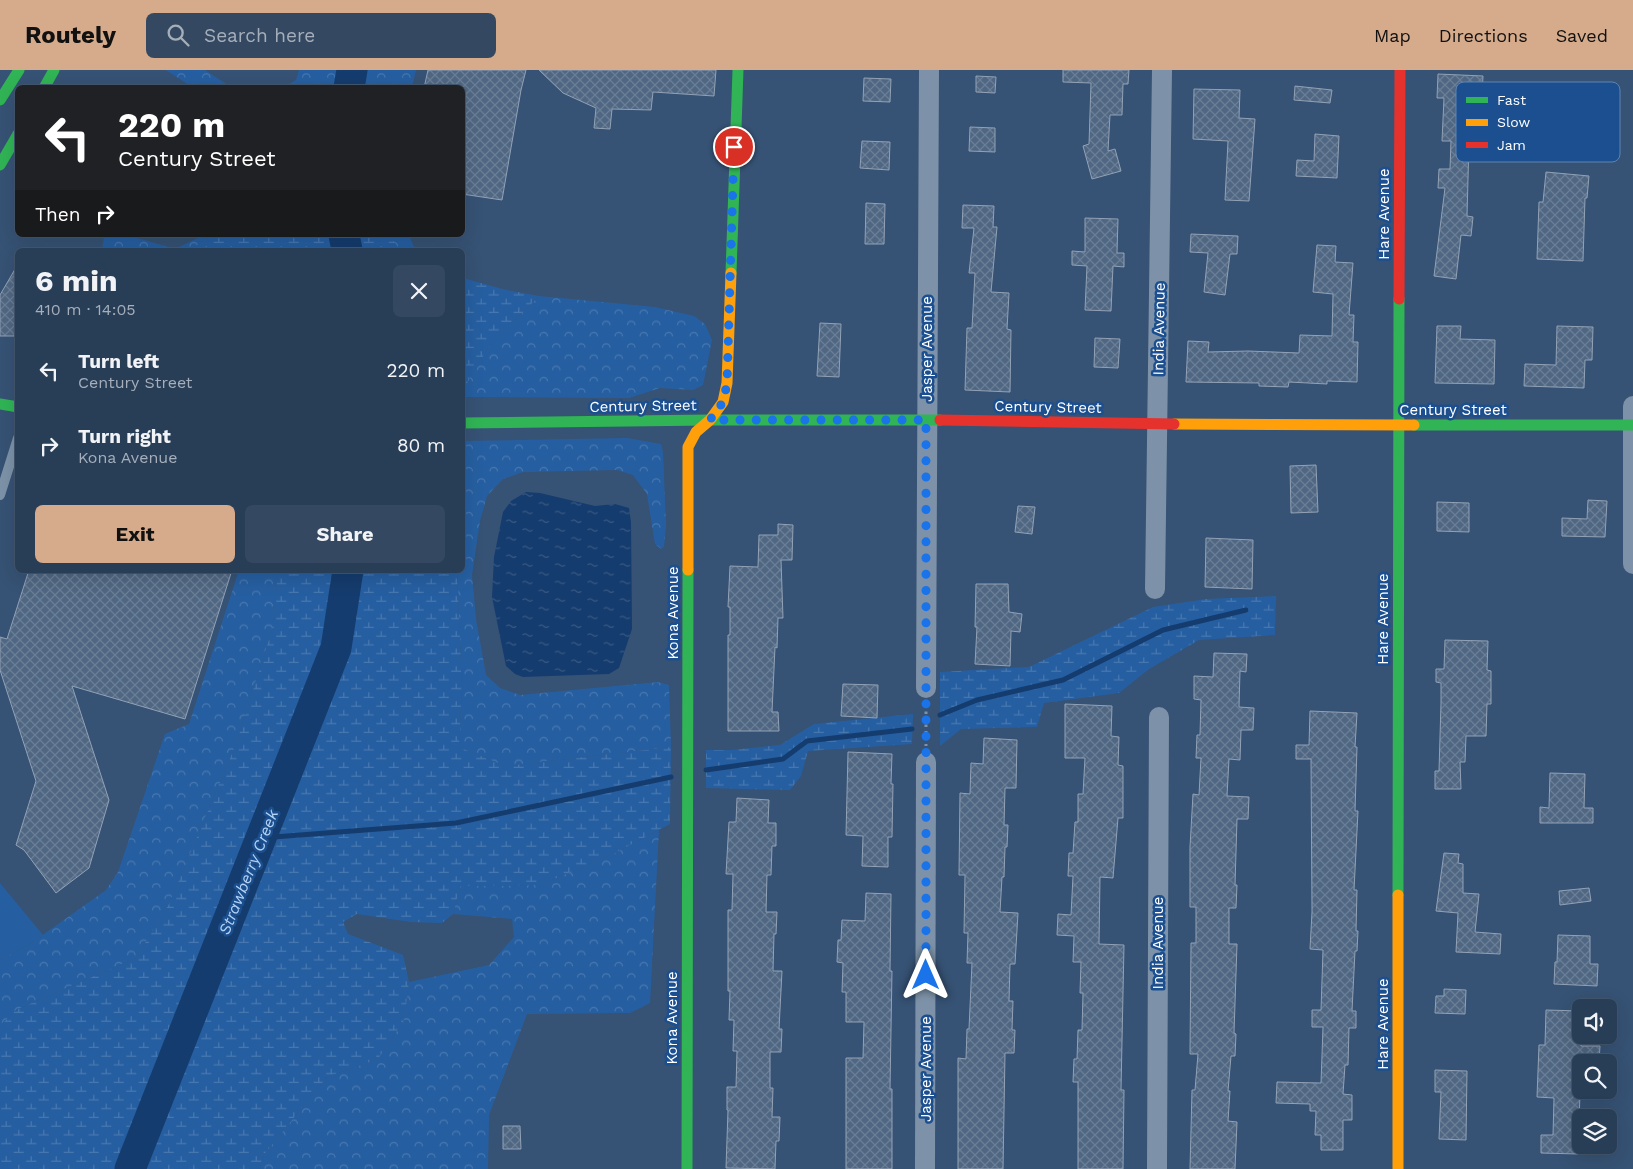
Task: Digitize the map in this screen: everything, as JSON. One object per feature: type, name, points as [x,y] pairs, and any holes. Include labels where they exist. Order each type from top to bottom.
[{"type":"main road","points":[[0,100],[19,70]]},
{"type":"main road","points":[[46,85],[54,70]]},
{"type":"main road","name":"Kona Avenue","points":[[687,1169],[688,447],[696,432],[710,420],[723,402],[727,384],[738,70]]},
{"type":"main road","name":"Hare Avenue","points":[[1398,1169],[1400,70]]},
{"type":"main road","points":[[0,165],[15,139]]},
{"type":"main road","points":[[0,404],[15,406]]},
{"type":"main road","name":"Century Street","points":[[465,423],[926,420],[1398,426],[1633,425]]},
{"type":"street","name":"Jasper Avenue","points":[[926,688],[929,70]]},
{"type":"street","name":"India Avenue","points":[[1156,589],[1162,70]]},
{"type":"street","points":[[1633,406],[1633,564]]},
{"type":"street","name":"India Avenue","points":[[1157,1169],[1158,717]]},
{"type":"street","name":"Jasper Avenue","points":[[926,762],[926,1169]]},
{"type":"lane","points":[[0,495],[15,448]]},
{"type":"path","points":[[926,688],[926,762]]},
{"type":"green space","points":[[166,70],[205,70],[228,85],[189,85]]},
{"type":"green space","points":[[299,70],[416,70],[412,85],[287,85],[296,80]]},
{"type":"green space","points":[[104,237],[134,237],[172,248],[102,248]]},
{"type":"green space","points":[[200,237],[208,237],[194,248],[177,248]]},
{"type":"green space","points":[[208,237],[390,237],[398,248],[194,248]]},
{"type":"green space","points":[[390,237],[410,237],[414,248],[397,248]]},
{"type":"green space","points":[[465,279],[506,290],[539,296],[488,348],[465,387]]},
{"type":"green space","points":[[539,296],[655,307],[694,316],[705,324],[712,340],[703,385],[693,390],[660,388],[629,398],[465,397],[465,385],[488,348]]},
{"type":"green space","points":[[627,438],[661,444],[663,452],[666,526],[664,547],[661,549],[655,544],[647,494],[633,475],[617,470],[523,472],[503,479],[487,496],[480,521],[472,575],[476,619],[486,675],[500,688],[520,695],[658,682],[669,685],[671,747],[505,766],[459,747],[462,686],[457,573],[465,573],[465,441]]},
{"type":"green space","points":[[238,573],[278,573],[273,627],[236,744],[169,904],[136,958],[16,1010],[0,1026],[0,960],[30,944],[106,890],[118,872],[165,734],[189,724]]},
{"type":"green space","points":[[278,573],[457,573],[462,686],[459,747],[505,766],[671,747],[670,824],[615,853],[540,885],[460,886],[453,914],[442,923],[411,922],[357,914],[343,922],[348,934],[403,955],[409,982],[404,1020],[378,1059],[327,1077],[265,1153],[259,1169],[0,1169],[0,1026],[16,1010],[136,958],[169,904],[236,744],[273,627]]},
{"type":"green space","points":[[1276,596],[1275,635],[1199,640],[1149,669],[1119,693],[1044,703],[1037,727],[961,729],[940,746],[940,672],[1029,667],[1153,607],[1206,599]]},
{"type":"green space","points":[[913,714],[912,744],[808,751],[801,776],[790,790],[706,788],[706,750],[731,750],[780,745],[814,724]]},
{"type":"green space","points":[[659,830],[650,1003],[630,1013],[527,1014],[489,1115],[488,1169],[259,1169],[265,1153],[327,1077],[378,1059],[404,1020],[409,982],[489,965],[514,937],[512,919],[453,914],[460,886],[540,885],[615,853]]},
{"type":"green space","points":[[0,883],[43,935],[0,960]]},
{"type":"water","points":[[526,492],[540,493],[595,506],[615,504],[629,508],[631,522],[632,629],[619,668],[609,674],[523,677],[515,674],[506,666],[492,597],[494,557],[503,512],[511,501]]},
{"type":"building","points":[[428,70],[526,70],[502,200],[465,194],[465,85],[425,85]]},
{"type":"building","points":[[539,70],[716,70],[714,96],[653,92],[651,110],[612,109],[610,129],[594,128],[596,108],[563,93]]},
{"type":"building","points":[[1063,70],[1129,70],[1128,84],[1123,84],[1122,115],[1110,115],[1108,151],[1115,149],[1121,171],[1092,179],[1083,146],[1089,144],[1091,83],[1063,82]]},
{"type":"building","points":[[1438,74],[1483,76],[1483,82],[1456,82],[1456,162],[1468,162],[1467,216],[1473,217],[1471,236],[1461,235],[1456,279],[1434,276],[1445,188],[1438,188],[1439,169],[1450,169],[1451,141],[1442,141],[1444,98],[1437,98]]},
{"type":"building","points":[[976,76],[996,77],[995,93],[976,92]]},
{"type":"building","points":[[864,78],[891,79],[890,102],[863,101]]},
{"type":"building","points":[[1295,86],[1332,90],[1330,103],[1294,100]]},
{"type":"building","points":[[1194,89],[1240,90],[1239,118],[1255,119],[1249,201],[1225,200],[1228,141],[1193,139]]},
{"type":"building","points":[[970,127],[995,128],[995,152],[969,151]]},
{"type":"building","points":[[1315,134],[1339,136],[1337,178],[1296,176],[1297,160],[1314,161]]},
{"type":"building","points":[[862,141],[890,142],[889,170],[860,168]]},
{"type":"building","points":[[1546,172],[1589,176],[1587,198],[1585,198],[1583,261],[1537,259],[1539,202],[1543,202]]},
{"type":"building","points":[[866,203],[885,204],[884,244],[865,244]]},
{"type":"building","points":[[963,205],[994,206],[993,227],[997,227],[991,292],[1009,293],[1007,329],[1011,330],[1010,392],[965,390],[967,328],[972,328],[975,273],[969,273],[974,228],[962,228]]},
{"type":"building","points":[[1085,218],[1118,219],[1117,253],[1124,253],[1124,267],[1113,266],[1111,311],[1085,310],[1087,266],[1072,265],[1072,251],[1085,252]]},
{"type":"building","points":[[1191,234],[1238,236],[1237,254],[1230,254],[1225,295],[1204,292],[1208,253],[1190,252]]},
{"type":"building","points":[[1317,245],[1336,246],[1335,262],[1353,263],[1349,315],[1354,315],[1353,342],[1358,342],[1357,382],[1327,381],[1327,384],[1289,382],[1288,387],[1259,386],[1259,383],[1186,382],[1188,341],[1209,342],[1208,352],[1299,353],[1300,335],[1332,336],[1333,294],[1313,292]]},
{"type":"building","points":[[15,269],[15,336],[0,336],[0,295]]},
{"type":"building","points":[[820,323],[841,324],[839,377],[817,376]]},
{"type":"building","points":[[1437,326],[1461,326],[1460,339],[1495,340],[1494,384],[1435,383]]},
{"type":"building","points":[[1557,326],[1593,327],[1592,360],[1585,360],[1584,388],[1524,386],[1525,364],[1556,365]]},
{"type":"building","points":[[1095,338],[1120,339],[1118,368],[1094,367]]},
{"type":"building","points":[[1316,465],[1318,512],[1291,513],[1290,466]]},
{"type":"building","points":[[1588,500],[1607,501],[1605,537],[1562,536],[1562,518],[1587,519]]},
{"type":"building","points":[[1437,502],[1469,503],[1469,532],[1437,531]]},
{"type":"building","points":[[1018,506],[1035,507],[1032,534],[1015,532]]},
{"type":"building","points":[[778,524],[793,525],[792,560],[781,560],[783,618],[778,618],[777,648],[775,647],[772,712],[778,712],[779,731],[728,731],[728,635],[730,635],[730,607],[728,607],[730,566],[758,567],[759,535],[778,535]]},
{"type":"building","points":[[1206,538],[1253,540],[1252,589],[1205,587]]},
{"type":"building","points":[[28,573],[231,573],[185,719],[72,686],[109,800],[89,868],[56,893],[24,850],[16,845],[36,781],[0,670],[0,637],[7,639]]},
{"type":"building","points":[[976,584],[1008,584],[1009,612],[1022,614],[1020,632],[1011,631],[1010,666],[975,664],[977,627],[975,627]]},
{"type":"building","points":[[1445,640],[1488,641],[1487,670],[1491,671],[1491,704],[1487,704],[1486,736],[1466,736],[1465,762],[1460,762],[1461,789],[1435,789],[1435,771],[1439,771],[1441,703],[1441,683],[1436,682],[1436,669],[1444,669]]},
{"type":"building","points":[[1214,653],[1247,654],[1246,672],[1240,671],[1239,707],[1254,708],[1253,730],[1241,730],[1240,760],[1229,759],[1227,796],[1249,797],[1248,819],[1237,819],[1236,908],[1229,908],[1229,944],[1237,944],[1235,1056],[1231,1056],[1228,1091],[1230,1091],[1228,1121],[1237,1122],[1235,1169],[1190,1169],[1192,1090],[1195,1090],[1198,1054],[1190,1054],[1191,943],[1196,943],[1196,907],[1190,907],[1190,847],[1193,794],[1199,795],[1201,758],[1196,758],[1197,735],[1200,735],[1201,700],[1194,699],[1194,676],[1213,677]]},
{"type":"building","points":[[843,684],[878,685],[877,718],[841,716]]},
{"type":"building","points":[[1065,704],[1112,706],[1111,736],[1119,737],[1118,765],[1123,766],[1123,818],[1118,818],[1113,878],[1100,877],[1099,944],[1124,945],[1121,1090],[1124,1090],[1123,1169],[1078,1169],[1078,1082],[1073,1082],[1074,1059],[1077,1059],[1078,1030],[1082,1030],[1083,993],[1080,993],[1081,962],[1073,962],[1074,936],[1057,935],[1058,914],[1071,915],[1073,876],[1068,876],[1069,853],[1073,853],[1075,822],[1078,822],[1078,794],[1083,794],[1085,758],[1065,758]]},
{"type":"building","points":[[1310,711],[1357,713],[1355,811],[1358,811],[1354,890],[1357,890],[1356,931],[1358,931],[1352,1011],[1356,1011],[1356,1028],[1349,1028],[1348,1065],[1345,1065],[1343,1094],[1352,1095],[1352,1120],[1343,1120],[1343,1150],[1321,1150],[1321,1135],[1315,1135],[1316,1111],[1310,1111],[1310,1104],[1276,1103],[1277,1082],[1321,1083],[1323,1027],[1312,1027],[1312,1010],[1321,1010],[1323,950],[1310,949],[1312,912],[1311,759],[1296,759],[1296,745],[1309,745]]},
{"type":"building","points":[[984,738],[1017,740],[1016,788],[1005,788],[1004,825],[1008,825],[1000,912],[1018,913],[1015,964],[1010,964],[1009,1001],[1013,1001],[1012,1030],[1015,1030],[1014,1053],[1005,1053],[1003,1169],[958,1169],[958,1058],[966,1059],[972,963],[967,963],[968,933],[964,933],[965,875],[959,875],[960,793],[970,794],[971,763],[983,764]]},
{"type":"building","points":[[848,752],[892,754],[892,837],[888,837],[888,867],[862,866],[863,836],[846,835]]},
{"type":"building","points":[[1550,773],[1585,774],[1584,808],[1593,808],[1593,823],[1540,823],[1540,807],[1549,808]]},
{"type":"building","points":[[737,798],[769,800],[768,823],[776,823],[776,846],[772,846],[771,875],[767,875],[766,912],[777,912],[776,934],[774,934],[773,971],[782,971],[779,1029],[782,1029],[781,1052],[770,1052],[770,1088],[773,1088],[772,1117],[780,1117],[779,1141],[776,1141],[775,1169],[726,1168],[727,1087],[736,1087],[737,1051],[733,1051],[734,1020],[729,1020],[730,991],[728,991],[728,910],[732,910],[733,874],[726,874],[729,822],[736,822]]},
{"type":"building","points":[[1444,853],[1459,854],[1458,863],[1463,864],[1463,893],[1479,894],[1475,932],[1501,934],[1500,954],[1456,952],[1458,913],[1436,911]]},
{"type":"building","points":[[1589,888],[1591,901],[1560,905],[1559,891]]},
{"type":"building","points":[[866,893],[891,894],[890,1089],[892,1089],[892,1169],[846,1169],[846,1058],[863,1058],[864,1022],[846,1022],[846,992],[842,992],[843,963],[837,962],[838,940],[841,940],[842,920],[865,921]]},
{"type":"building","points":[[1558,935],[1590,936],[1590,964],[1598,964],[1597,986],[1554,984]]},
{"type":"building","points":[[1444,989],[1466,990],[1465,1014],[1435,1013],[1436,996],[1444,996]]},
{"type":"building","points":[[1546,1010],[1572,1011],[1572,1044],[1600,1046],[1600,1054],[1572,1054],[1572,1099],[1580,1099],[1579,1109],[1572,1109],[1572,1154],[1541,1153],[1541,1135],[1553,1135],[1554,1098],[1537,1097],[1539,1045],[1545,1045]]},
{"type":"building","points":[[1435,1070],[1467,1071],[1466,1140],[1439,1139],[1441,1092],[1435,1092]]},
{"type":"building","points":[[503,1126],[520,1126],[521,1149],[503,1149]]},
{"type":"waterway","name":"Strawberry Creek","points":[[350,85],[352,70]]},
{"type":"waterway","name":"Strawberry Creek","points":[[344,237],[347,248]]},
{"type":"waterway","name":"Strawberry Creek","points":[[130,1169],[336,648],[348,573]]},
{"type":"waterway","points":[[940,715],[977,700],[1063,680],[1163,630],[1246,610]]},
{"type":"waterway","points":[[706,770],[783,759],[807,741],[912,729]]},
{"type":"waterway","points":[[261,838],[456,823],[671,777]]},
{"type":"traffic: fast","points":[[0,100],[19,70]]},
{"type":"traffic: fast","points":[[46,85],[54,70]]},
{"type":"traffic: fast","points":[[731,273],[738,70]]},
{"type":"traffic: fast","points":[[0,165],[15,139]]},
{"type":"traffic: fast","points":[[1398,895],[1399,299]]},
{"type":"traffic: fast","points":[[0,404],[15,406]]},
{"type":"traffic: fast","points":[[465,423],[940,420]]},
{"type":"traffic: fast","points":[[1414,425],[1633,425]]},
{"type":"traffic: fast","points":[[687,1169],[688,570]]},
{"type":"traffic: slow","points":[[688,570],[688,447],[696,432],[710,420],[723,402],[727,383],[731,273]]},
{"type":"traffic: slow","points":[[1174,424],[1414,425]]},
{"type":"traffic: slow","points":[[1398,895],[1398,1169]]},
{"type":"traffic: jam","points":[[1399,299],[1400,70]]},
{"type":"traffic: jam","points":[[940,420],[1174,424]]},
{"type":"route","points":[[734,147],[727,384],[723,402],[710,420],[926,420],[926,975]]}]
